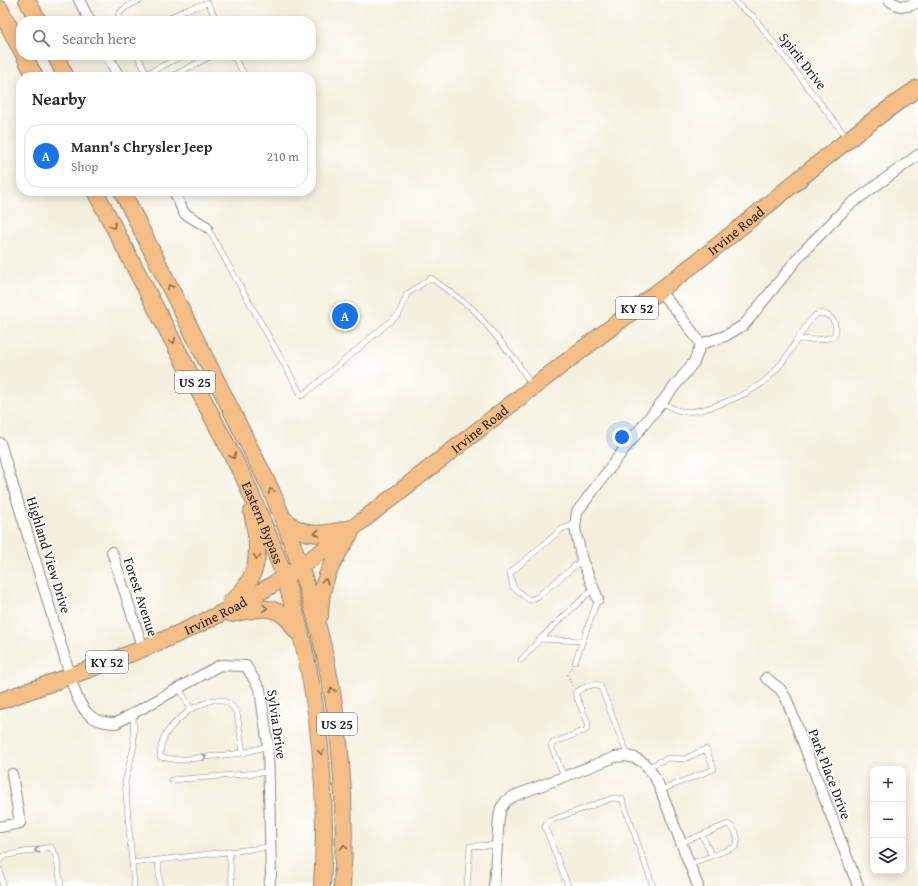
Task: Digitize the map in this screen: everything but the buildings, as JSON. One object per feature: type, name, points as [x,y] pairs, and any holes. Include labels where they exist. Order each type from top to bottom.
[{"type":"main road","points":[[27,0],[35,16]]},
{"type":"main road","points":[[0,9],[16,40]]},
{"type":"main road","points":[[26,60],[32,72]]},
{"type":"main road","points":[[58,60],[64,72]]},
{"type":"main road","name":"Irvine Road","points":[[0,702],[143,649],[213,618],[240,604],[301,566],[354,527],[533,386],[659,291],[849,140],[918,88]]},
{"type":"main road","name":"Eastern Bypass","points":[[98,196],[244,478],[265,526],[284,577],[303,645],[314,702],[320,748],[324,822],[322,886]]},
{"type":"main road","name":"Eastern Bypass","points":[[124,196],[255,457],[284,519],[301,566],[320,633],[328,667],[335,710],[342,772],[344,816],[342,886]]},
{"type":"main road","points":[[213,618],[243,592],[252,577],[257,561],[257,536],[244,478]]},
{"type":"main road","points":[[284,519],[290,526],[300,532],[310,534],[354,527]]},
{"type":"main road","points":[[320,633],[320,598],[323,583],[329,568],[354,527]]},
{"type":"main road","points":[[213,618],[261,608],[270,608],[286,616],[293,625],[303,645]]},
{"type":"street","points":[[79,0],[87,16]]},
{"type":"street","points":[[889,0],[895,5],[903,7],[918,2]]},
{"type":"street","points":[[110,60],[116,72]]},
{"type":"street","points":[[701,344],[725,336],[744,325],[802,253],[848,206],[918,155]]},
{"type":"street","points":[[176,196],[184,213],[207,227]]},
{"type":"street","points":[[659,291],[677,311],[701,344]]},
{"type":"street","points":[[598,599],[582,560],[575,528],[577,512],[625,448],[694,362],[701,344]]},
{"type":"street","name":"Highland View Drive","points":[[0,442],[70,676]]},
{"type":"street","name":"Forest Avenue","points":[[112,552],[143,649]]},
{"type":"street","name":"Sylvia Drive","points":[[70,676],[82,708],[90,717],[104,723],[116,723],[220,665],[246,666],[260,689],[268,746],[271,875],[269,886]]},
{"type":"street","name":"Park Place Drive","points":[[766,678],[780,689],[786,698],[858,886]]},
{"type":"street","points":[[494,886],[499,817],[501,808],[506,801],[523,791],[615,757],[635,758],[648,767],[661,790],[698,886]]},
{"type":"street","points":[[0,827],[20,823],[12,774]]},
{"type":"lane","points":[[118,16],[120,12],[141,0]]},
{"type":"lane","name":"Spirit Drive","points":[[735,0],[740,7],[753,16],[849,140]]},
{"type":"lane","points":[[174,16],[208,1],[215,16]]},
{"type":"lane","points":[[140,60],[146,72]]},
{"type":"lane","points":[[151,72],[174,60]]},
{"type":"lane","points":[[181,72],[203,60]]},
{"type":"lane","points":[[236,60],[243,72]]},
{"type":"lane","points":[[207,227],[302,396],[399,314],[407,294],[431,278],[473,309],[514,359],[533,386]]},
{"type":"lane","points":[[662,402],[681,411],[699,410],[746,394],[768,379],[785,359],[816,314],[821,313],[827,315],[834,321],[836,329],[834,336],[829,339],[799,339]]},
{"type":"lane","points":[[576,524],[562,529],[510,573],[513,587],[529,600],[537,597],[582,560]]},
{"type":"lane","points":[[521,660],[540,639],[594,588]]},
{"type":"lane","points":[[575,662],[598,599]]},
{"type":"lane","points":[[540,639],[582,641]]},
{"type":"lane","points":[[564,776],[551,746],[553,743],[586,730],[588,726],[575,694],[578,690],[596,684],[600,685],[629,757]]},
{"type":"lane","points":[[180,688],[190,708]]},
{"type":"lane","points":[[243,753],[237,713],[231,705],[222,700],[212,700],[190,708],[174,723],[164,736],[160,756],[180,760],[243,753],[268,746]]},
{"type":"lane","points":[[133,714],[134,746],[125,782],[134,886]]},
{"type":"lane","points":[[648,767],[668,758],[684,759],[706,750],[714,769],[661,790]]},
{"type":"lane","points":[[171,780],[268,772]]},
{"type":"lane","points":[[568,886],[545,827],[549,821],[613,798],[622,799],[653,886]]},
{"type":"lane","points":[[682,843],[725,824],[733,827],[738,840],[735,847],[690,864]]},
{"type":"lane","points":[[702,835],[712,856]]},
{"type":"lane","points":[[467,886],[470,846],[496,845]]},
{"type":"lane","points":[[0,860],[3,856],[51,847],[56,856],[60,884]]},
{"type":"lane","points":[[132,862],[270,847]]},
{"type":"lane","points":[[229,852],[232,886]]},
{"type":"lane","points":[[158,860],[160,886]]},
{"type":"lane","points":[[0,870],[3,886]]},
{"type":"path","points":[[575,662],[568,675],[575,694]]},
{"type":"place","name":"Mann's Chrysler Jeep","points":[[345,316]]}]
